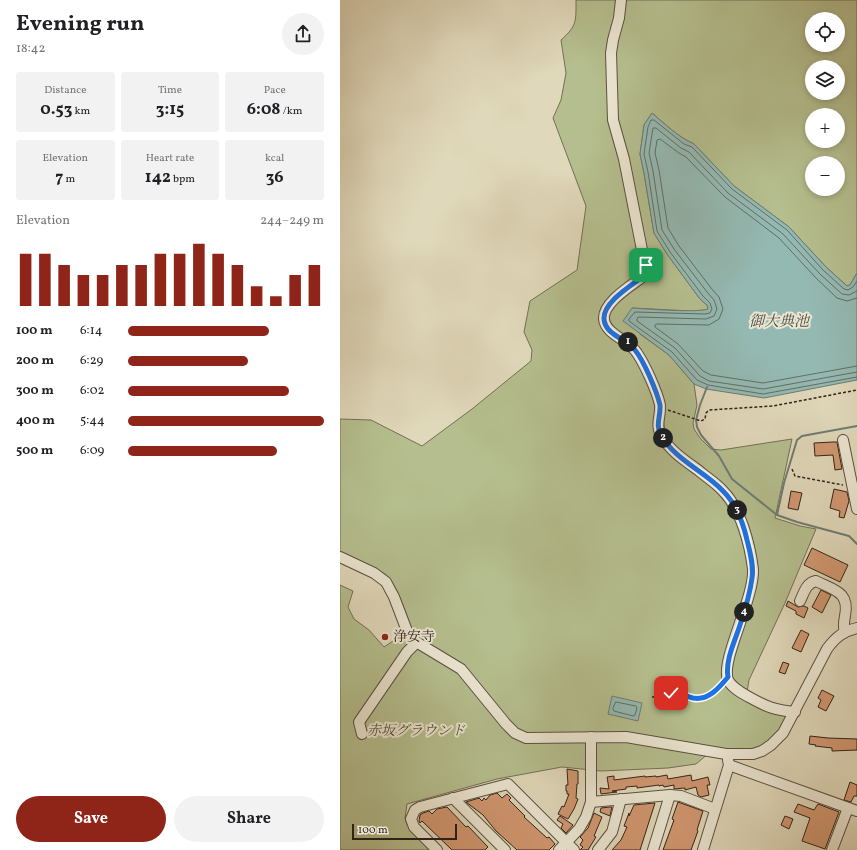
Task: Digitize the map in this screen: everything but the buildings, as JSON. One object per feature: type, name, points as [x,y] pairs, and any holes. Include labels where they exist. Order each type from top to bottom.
[{"type":"street","points":[[621,0],[612,53],[613,120],[626,166],[646,265],[641,278],[612,301],[604,319],[606,327],[610,331],[630,344],[638,355],[653,386],[660,409],[657,427],[660,435],[670,448],[724,491],[733,503],[746,538],[753,570],[752,579],[744,614],[727,664],[728,681],[734,687],[760,703],[777,710],[795,712]]},
{"type":"street","points":[[843,440],[857,509]]},
{"type":"street","points":[[340,557],[374,573],[386,582],[394,597],[407,631],[417,642],[461,669],[506,724],[515,733],[526,738],[626,738],[726,754],[753,754],[762,751],[771,745],[783,733],[827,649],[833,641],[845,632],[857,628]]},
{"type":"street","points":[[800,601],[808,585],[816,581],[843,596],[846,601],[847,608],[843,628],[845,632]]},
{"type":"street","points":[[362,734],[359,722],[407,652],[417,642]]},
{"type":"street","points":[[437,850],[414,827],[411,819],[415,810],[420,807],[508,784],[566,848],[586,817],[591,802],[591,737]]},
{"type":"street","points":[[703,850],[730,765],[726,754]]},
{"type":"street","points":[[730,765],[852,810],[832,850]]},
{"type":"street","points":[[591,802],[670,795],[681,796],[715,809]]},
{"type":"street","points":[[653,850],[670,795]]},
{"type":"street","points":[[453,798],[505,850]]},
{"type":"street","points":[[598,850],[612,832],[621,799]]},
{"type":"path","points":[[660,409],[665,409],[701,421],[705,419],[706,413],[709,410],[773,406],[857,390]]},
{"type":"path","points":[[792,469],[795,476],[805,479],[853,487]]},
{"type":"path","points":[[652,697],[659,698],[678,692],[699,698],[714,692],[728,677]]},
{"type":"green space","name":"赤坂グラウンド","points":[[576,0],[857,0],[857,273],[850,285],[847,286],[826,267],[789,227],[734,186],[694,144],[677,134],[652,113],[644,125],[640,154],[654,233],[667,254],[700,299],[707,305],[708,309],[691,311],[632,308],[640,334],[669,355],[694,384],[697,405],[693,423],[694,429],[700,438],[711,449],[721,450],[792,439],[775,518],[800,526],[816,529],[785,603],[749,680],[746,698],[787,714],[776,737],[754,751],[715,748],[696,764],[668,768],[601,771],[562,767],[497,779],[407,804],[405,818],[407,825],[432,850],[340,850],[340,585],[353,591],[348,607],[354,619],[369,630],[384,647],[402,635],[410,624],[400,597],[389,578],[380,571],[340,553],[340,419],[371,420],[422,446],[472,409],[531,361],[532,350],[524,332],[530,301],[577,270],[586,206],[553,118],[561,100],[566,73],[561,40],[573,27]]},
{"type":"water","name":"御大典池","points":[[652,113],[677,134],[694,144],[734,186],[789,227],[826,267],[847,286],[850,285],[857,273],[857,380],[764,398],[706,389],[694,384],[669,355],[623,321],[632,308],[684,311],[708,309],[707,305],[700,299],[667,254],[654,233],[640,154],[644,125]]},
{"type":"water","points":[[612,696],[642,703],[638,721],[608,714]]},
{"type":"waterway","points":[[707,387],[696,420],[697,427],[701,435],[719,456],[732,479],[777,515],[849,536],[857,544]]},
{"type":"waterway","points":[[777,515],[784,483],[797,440],[802,436],[857,426]]},
{"type":"place","name":"浄安寺","points":[[385,637]]},
{"type":"route","points":[[646,265],[641,278],[612,301],[604,319],[606,327],[635,349],[653,386],[660,406],[657,427],[660,435],[670,448],[724,491],[733,503],[746,538],[753,570],[744,614],[727,664],[728,677],[714,692],[706,697],[693,698],[678,692],[671,693]]}]
